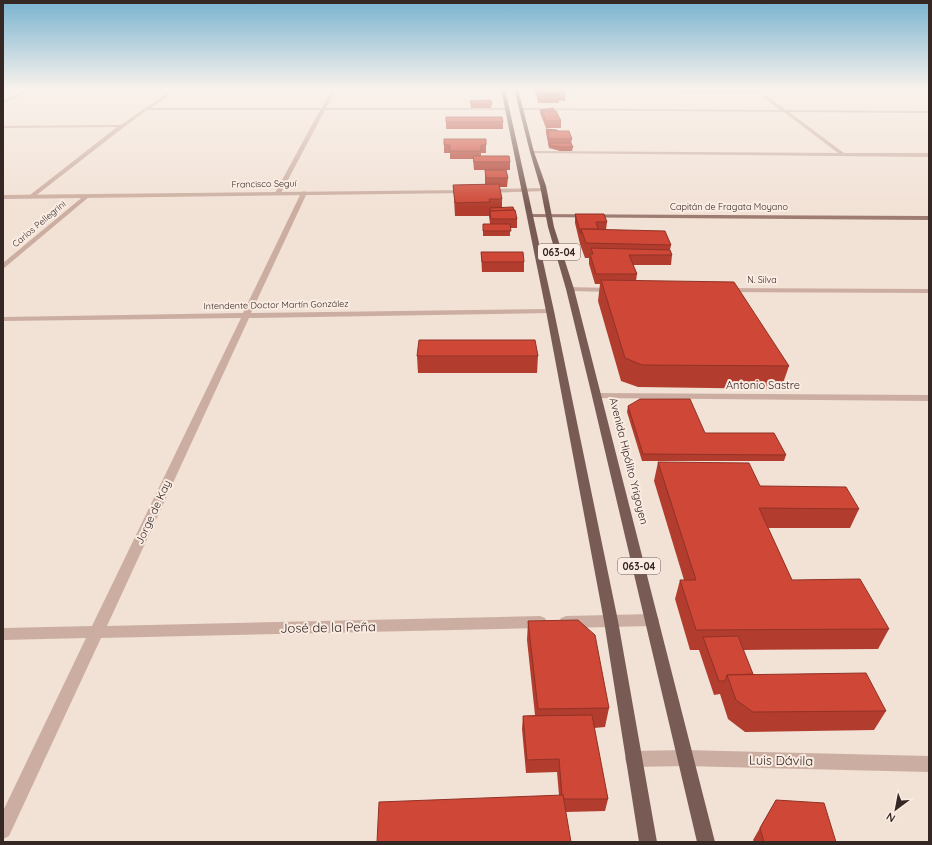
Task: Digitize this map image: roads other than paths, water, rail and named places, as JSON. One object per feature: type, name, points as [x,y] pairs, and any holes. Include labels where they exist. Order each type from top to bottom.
[{"type":"main road","name":"063-04","points":[[511,128],[550,311],[611,620],[648,842]]},
{"type":"main road","name":"Avenida Hipólito Yrigoyen","points":[[526,128],[544,190],[552,227],[597,396],[706,842]]},
{"type":"main road","name":"Capitán de Fragata Moyano","points":[[529,215],[929,218]]},
{"type":"street","points":[[32,196],[119,128]]},
{"type":"street","points":[[278,193],[313,128]]},
{"type":"street","points":[[809,128],[844,155]]},
{"type":"street","points":[[532,152],[929,155]]},
{"type":"street","points":[[477,191],[544,190]]},
{"type":"street","name":"Francisco Seguí","points":[[3,197],[470,191]]},
{"type":"street","name":"Jorge de Kay","points":[[3,830],[245,315],[304,193]]},
{"type":"street","name":"Carlos Pellegrini","points":[[3,267],[87,196]]},
{"type":"street","points":[[570,290],[618,290]]},
{"type":"street","name":"N. Silva","points":[[722,290],[929,291]]},
{"type":"street","name":"Intendente Doctor Martín González","points":[[3,319],[550,311]]},
{"type":"street","name":"Antonio Sastre","points":[[597,396],[929,398]]},
{"type":"street","name":"José de la Peña","points":[[3,634],[652,620]]},
{"type":"street","name":"Luis Dávila","points":[[633,759],[685,758],[929,764]]}]
